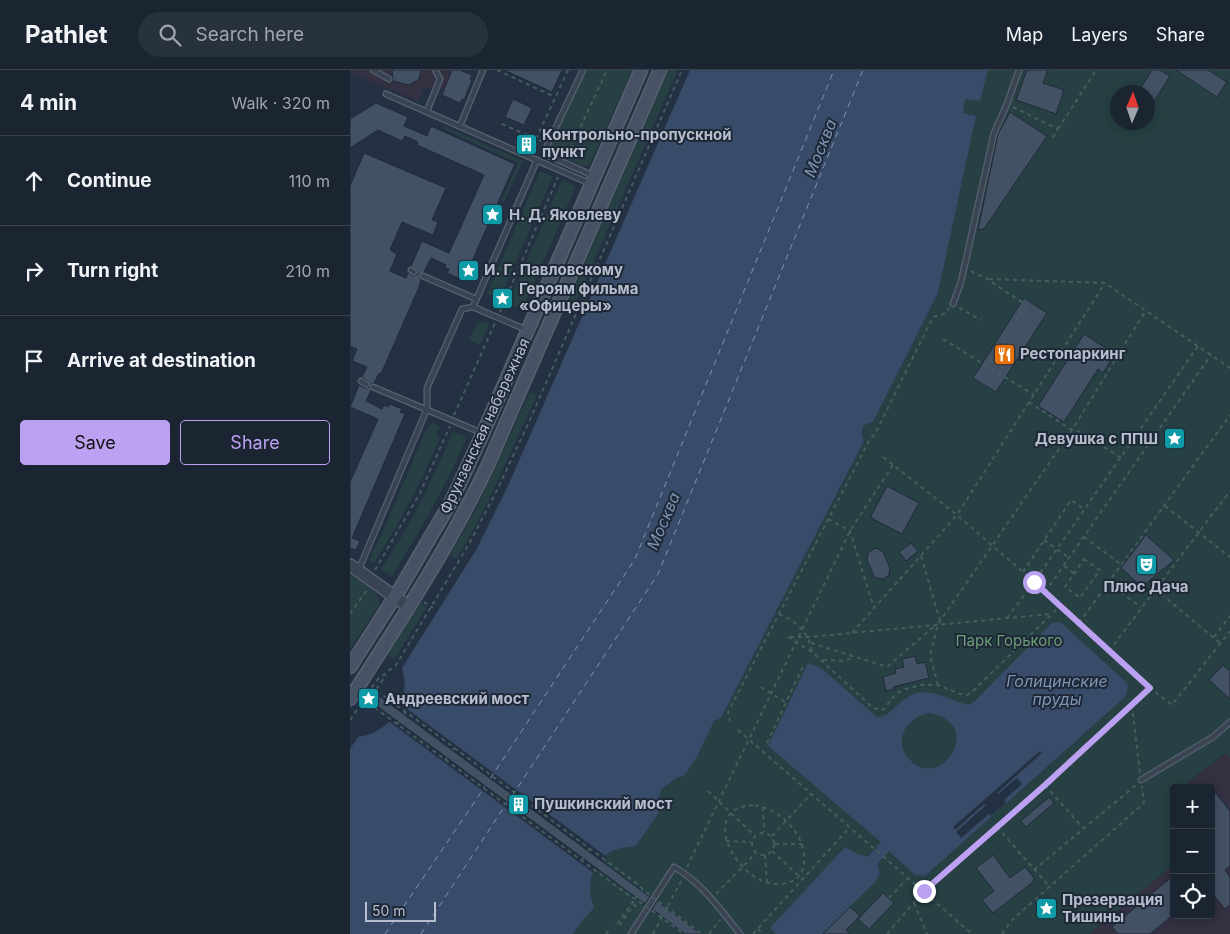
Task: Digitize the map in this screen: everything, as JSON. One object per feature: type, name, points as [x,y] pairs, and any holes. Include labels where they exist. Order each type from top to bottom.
[{"type":"main road","name":"Фрунзенская набережная","points":[[350,667],[395,597],[452,500],[641,70]]},
{"type":"main road","name":"Фрунзенская набережная","points":[[355,703],[409,607],[445,549],[487,467],[660,70]]},
{"type":"street","points":[[354,568],[409,607]]},
{"type":"lane","points":[[373,70],[389,79]]},
{"type":"lane","points":[[427,111],[440,79],[434,70]]},
{"type":"lane","points":[[460,126],[483,70]]},
{"type":"lane","points":[[583,70],[546,148],[546,152],[549,156],[565,163],[593,180]]},
{"type":"lane","points":[[953,304],[961,282],[994,133],[1018,70]]},
{"type":"lane","points":[[386,94],[561,170],[593,180]]},
{"type":"lane","points":[[472,306],[537,160]]},
{"type":"lane","points":[[423,276],[476,299]]},
{"type":"lane","points":[[354,568],[427,409],[427,388],[462,309],[472,306],[528,330]]},
{"type":"lane","points":[[361,381],[366,384]]},
{"type":"lane","points":[[373,387],[483,433]]},
{"type":"lane","points":[[1141,780],[1213,737],[1230,722]]},
{"type":"lane","points":[[631,934],[674,866],[685,873],[711,899],[738,933]]},
{"type":"path","points":[[497,70],[555,97]]},
{"type":"path","points":[[536,139],[568,70]]},
{"type":"path","points":[[565,163],[607,70]]},
{"type":"path","points":[[364,699],[378,679],[396,665],[469,544],[497,490],[682,70]]},
{"type":"path","points":[[1052,140],[1096,70]]},
{"type":"path","points":[[1006,104],[1058,129]]},
{"type":"path","points":[[502,124],[543,143]]},
{"type":"path","points":[[656,134],[671,140]]},
{"type":"path","points":[[376,570],[420,493],[561,170]]},
{"type":"path","points":[[963,267],[987,279],[1026,305],[987,366]]},
{"type":"path","points":[[987,279],[1105,282],[1230,368]]},
{"type":"path","points":[[852,633],[957,516],[1105,282]]},
{"type":"path","points":[[730,722],[728,712],[874,434],[933,317],[944,314],[953,304],[981,320]]},
{"type":"path","points":[[811,643],[888,666],[939,622],[1072,430],[1146,310]]},
{"type":"path","points":[[943,339],[1034,395]]},
{"type":"path","points":[[1008,618],[1198,346]]},
{"type":"path","points":[[1044,592],[1211,355]]},
{"type":"path","points":[[1029,402],[1072,430],[1081,432],[1120,458]]},
{"type":"path","points":[[1079,623],[1230,415]]},
{"type":"path","points":[[883,456],[1023,572],[1150,688],[1172,705],[1230,631]]},
{"type":"path","points":[[653,934],[685,873],[850,532],[893,464]]},
{"type":"path","points":[[1109,651],[1230,491]]},
{"type":"path","points":[[1023,572],[1072,500],[1085,509]]},
{"type":"path","points":[[1165,506],[1230,557]]},
{"type":"path","points":[[828,520],[850,532],[874,608]]},
{"type":"path","points":[[1084,537],[1122,565]]},
{"type":"path","points":[[1044,540],[1069,558]]},
{"type":"path","points":[[921,555],[939,622],[930,655],[938,685]]},
{"type":"path","points":[[1084,559],[1100,570],[1080,598],[1064,587],[1074,573],[1084,559]]},
{"type":"path","points":[[1064,566],[1074,573]]},
{"type":"path","points":[[1108,583],[1141,607]]},
{"type":"path","points":[[350,614],[368,588]]},
{"type":"path","points":[[1155,589],[1221,643]]},
{"type":"path","points":[[422,601],[432,607]]},
{"type":"path","points":[[1051,614],[939,622],[798,638],[788,637],[812,652],[873,708],[882,710],[902,690],[921,685],[938,685],[967,695],[1060,606]]},
{"type":"path","points":[[778,614],[790,619],[802,629],[809,637],[812,652]]},
{"type":"path","points":[[1214,637],[1230,616]]},
{"type":"path","points":[[821,660],[845,661],[854,657]]},
{"type":"path","points":[[768,743],[785,702],[804,664]]},
{"type":"path","points":[[363,709],[386,675]]},
{"type":"path","points":[[761,687],[785,702]]},
{"type":"path","points":[[887,934],[924,891],[1045,785],[1150,688]]},
{"type":"path","points":[[376,693],[384,696],[702,934]]},
{"type":"path","points":[[370,701],[375,708],[582,859],[630,897],[637,899],[684,934]]},
{"type":"path","points":[[350,720],[355,703]]},
{"type":"path","points":[[1002,934],[1011,921],[1144,802],[1132,705]]},
{"type":"path","points":[[738,730],[972,934]]},
{"type":"path","points":[[1034,870],[1141,780]]},
{"type":"path","points":[[1045,785],[1083,829]]},
{"type":"path","points":[[708,790],[755,836]]},
{"type":"path","points":[[772,836],[812,794]]},
{"type":"path","points":[[743,806],[763,807],[786,821],[802,844],[805,860],[803,871],[794,880],[783,884],[767,883],[756,878],[732,854],[726,841],[726,827],[731,813],[743,806]]},
{"type":"path","points":[[763,807],[764,832]]},
{"type":"path","points":[[754,934],[850,827]]},
{"type":"path","points":[[997,827],[1049,886]]},
{"type":"path","points":[[764,832],[772,836],[775,844],[772,851],[765,855],[756,853],[752,847],[755,836],[764,832]]},
{"type":"path","points":[[726,841],[752,842]]},
{"type":"path","points":[[775,844],[802,844]]},
{"type":"path","points":[[772,851],[802,879]]},
{"type":"path","points":[[711,899],[756,853]]},
{"type":"path","points":[[765,855],[767,883]]},
{"type":"path","points":[[889,898],[908,878]]},
{"type":"path","points":[[632,889],[638,895],[617,924],[619,926],[634,905],[638,908]]},
{"type":"path","points":[[914,903],[927,934]]},
{"type":"path","points":[[709,934],[724,915]]},
{"type":"path","points":[[606,934],[610,927]]},
{"type":"path","points":[[758,929],[763,934]]},
{"type":"shaded area","points":[[350,70],[452,70],[444,90],[424,87],[418,101],[350,73]]},
{"type":"shaded area","points":[[1226,753],[1230,757],[1230,934],[1089,934],[1170,867],[1170,919],[1215,919],[1215,784],[1186,784]]},
{"type":"green space","points":[[586,70],[632,70],[591,162],[587,166],[582,166],[555,154],[550,147]]},
{"type":"green space","points":[[668,70],[678,70],[574,307],[567,304]]},
{"type":"green space","name":"Парк Горького","points":[[988,70],[1230,70],[1230,757],[1225,753],[1186,784],[1170,784],[1170,867],[1089,934],[573,934],[594,908],[590,894],[591,876],[607,854],[617,849],[636,846],[658,814],[659,797],[662,789],[676,778],[684,776],[696,759],[714,720],[721,718],[864,441],[862,428],[865,424],[873,422],[938,293],[976,116],[962,113],[965,98],[984,81]]},
{"type":"green space","points":[[446,127],[523,161],[504,202],[501,201],[518,163],[445,130]]},
{"type":"green space","points":[[540,171],[553,176],[503,291],[500,290],[497,298],[487,294]]},
{"type":"green space","points":[[562,180],[575,186],[575,188],[523,308],[520,309],[508,304]]},
{"type":"green space","points":[[482,321],[490,324],[480,345],[469,340],[477,324]]},
{"type":"green space","points":[[530,392],[537,395],[484,510],[457,559],[450,555],[476,509]]},
{"type":"green space","points":[[432,423],[440,426],[436,436],[440,438],[426,470],[410,502],[374,563],[369,561],[428,426],[430,427]]},
{"type":"green space","points":[[453,432],[466,437],[465,442],[449,477],[392,576],[381,569],[392,553],[429,485]]},
{"type":"green space","points":[[350,575],[377,595],[379,605],[350,649]]},
{"type":"green space","points":[[421,603],[427,607],[394,660],[387,655]]},
{"type":"water","name":"Москва","points":[[690,70],[988,70],[980,101],[965,99],[963,113],[976,116],[938,293],[873,422],[862,428],[864,441],[721,718],[714,721],[696,759],[684,776],[676,778],[662,789],[659,797],[658,814],[636,846],[617,849],[607,854],[591,876],[590,894],[594,908],[573,934],[350,934],[350,749],[358,737],[381,729],[390,722],[396,713],[404,692],[402,668],[476,550],[507,488]]},
{"type":"water","name":"Голицинские пруды","points":[[1060,622],[1125,681],[1128,686],[1126,696],[925,876],[915,875],[889,851],[877,864],[880,873],[875,882],[822,934],[776,934],[770,928],[845,847],[868,857],[881,842],[768,746],[808,663],[821,668],[877,717],[887,714],[900,703],[917,693],[926,692],[968,705],[974,702],[1052,623]],"holes":[[[930,713],[947,720],[955,730],[956,742],[952,754],[944,763],[933,768],[920,767],[908,758],[903,750],[902,736],[905,729],[915,718]]]},
{"type":"pier","name":"Пушкинский мост","points":[[399,703],[607,857],[595,874],[387,720]]},
{"type":"pier","points":[[1040,751],[1042,753],[997,793],[1017,778],[1022,784],[1004,800],[1006,803],[991,816],[989,814],[961,838],[956,832],[986,805],[984,804],[955,830],[953,827]]},
{"type":"building","points":[[392,70],[421,70],[419,79],[409,85],[393,81]]},
{"type":"building","points":[[452,70],[460,70],[472,75],[470,79],[472,80],[464,100],[462,99],[460,103],[442,95]]},
{"type":"building","points":[[504,70],[562,70],[552,92]]},
{"type":"building","points":[[1027,70],[1048,70],[1043,83],[1064,90],[1056,114],[1016,100]]},
{"type":"building","points":[[1152,70],[1160,70],[1170,76],[1155,100],[1155,85],[1142,85]]},
{"type":"building","points":[[1176,70],[1208,70],[1227,82],[1217,97]]},
{"type":"building","points":[[513,99],[532,108],[524,125],[505,117]]},
{"type":"building","points":[[376,103],[408,117],[404,126],[427,136],[431,126],[515,164],[465,277],[461,275],[460,279],[447,273],[449,269],[445,268],[446,265],[431,258],[424,272],[419,275],[421,280],[419,287],[381,374],[379,373],[374,383],[370,384],[362,377],[367,367],[352,361],[357,349],[350,346],[350,186],[364,153],[446,188],[432,220],[438,222],[433,235],[402,222],[390,250],[397,254],[390,271],[406,278],[408,273],[413,276],[418,274],[417,270],[411,266],[422,241],[449,253],[484,175],[417,145],[418,142],[405,136],[402,141],[378,130],[350,148],[350,119]]},
{"type":"building","points":[[1010,112],[1047,136],[984,229],[978,230],[998,134]]},
{"type":"building","name":"Контрольно-пропускной пункт","points":[[518,134],[539,143],[535,153],[514,144]]},
{"type":"building","name":"Рестопаркинг","points":[[1024,298],[1047,313],[996,392],[973,378]]},
{"type":"building","points":[[1084,334],[1115,354],[1103,373],[1098,369],[1064,422],[1038,406]]},
{"type":"building","points":[[359,385],[365,388],[369,387],[371,390],[366,401],[382,409],[384,405],[388,407],[390,404],[402,409],[400,412],[405,414],[352,538],[360,541],[356,550],[350,548],[350,482],[378,419],[350,407]]},
{"type":"building","points":[[887,486],[919,503],[902,534],[873,519],[871,516]]},
{"type":"building","name":"Плюс Дача","points":[[1146,535],[1174,560],[1142,587],[1121,568]]},
{"type":"building","points":[[911,543],[918,551],[906,561],[899,552]]},
{"type":"building","points":[[877,548],[883,552],[890,568],[889,575],[883,579],[874,576],[867,560],[868,553]]},
{"type":"building","points":[[915,656],[917,664],[925,662],[929,678],[893,687],[894,689],[886,691],[883,677],[896,673],[895,669],[904,667],[902,659]]},
{"type":"building","points":[[1223,665],[1230,671],[1230,699],[1209,680]]},
{"type":"building","name":"Пушкинский мост","points":[[367,687],[650,897],[645,904],[362,695]]},
{"type":"building","points":[[1215,792],[1230,811],[1230,866],[1225,870],[1230,877],[1230,905],[1225,909],[1215,897]]},
{"type":"building","points":[[1049,797],[1054,803],[1026,827],[1021,821]]},
{"type":"building","points":[[993,855],[1010,878],[1025,867],[1034,878],[1033,882],[993,913],[982,900],[994,891],[976,868]]},
{"type":"building","points":[[1170,878],[1170,917],[1150,934],[1118,934],[1112,927]]},
{"type":"building","points":[[883,893],[894,903],[869,929],[858,919]]},
{"type":"building","points":[[657,901],[701,934],[685,934],[652,909]]},
{"type":"building","points":[[850,907],[860,916],[846,930],[850,934],[823,934]]},
{"type":"ferry route","points":[[490,779],[635,559],[834,70]]},
{"type":"ferry route","points":[[512,796],[658,574],[863,70]]},
{"type":"ferry route","points":[[385,934],[486,785]]},
{"type":"ferry route","points":[[421,934],[508,801]]},
{"type":"place","name":"Контрольно-пропускной пункт","points":[[526,144]]},
{"type":"place","name":"Н. Д. Яковлеву","points":[[493,215]]},
{"type":"place","name":"И. Г. Павловскому","points":[[468,270]]},
{"type":"place","name":"Героям фильма «Офицеры»","points":[[503,298]]},
{"type":"place","name":"Рестопаркинг","points":[[1004,354]]},
{"type":"place","name":"Девушка с ППШ","points":[[1174,439]]},
{"type":"place","name":"Плюс Дача","points":[[1146,564]]},
{"type":"place","name":"Андреевский мост","points":[[369,699]]},
{"type":"place","name":"Пушкинский мост","points":[[518,804]]},
{"type":"place","name":"Презервация Тишины","points":[[1046,909]]},
{"type":"route","points":[[924,891],[1045,785],[1150,688],[1034,582]]}]
